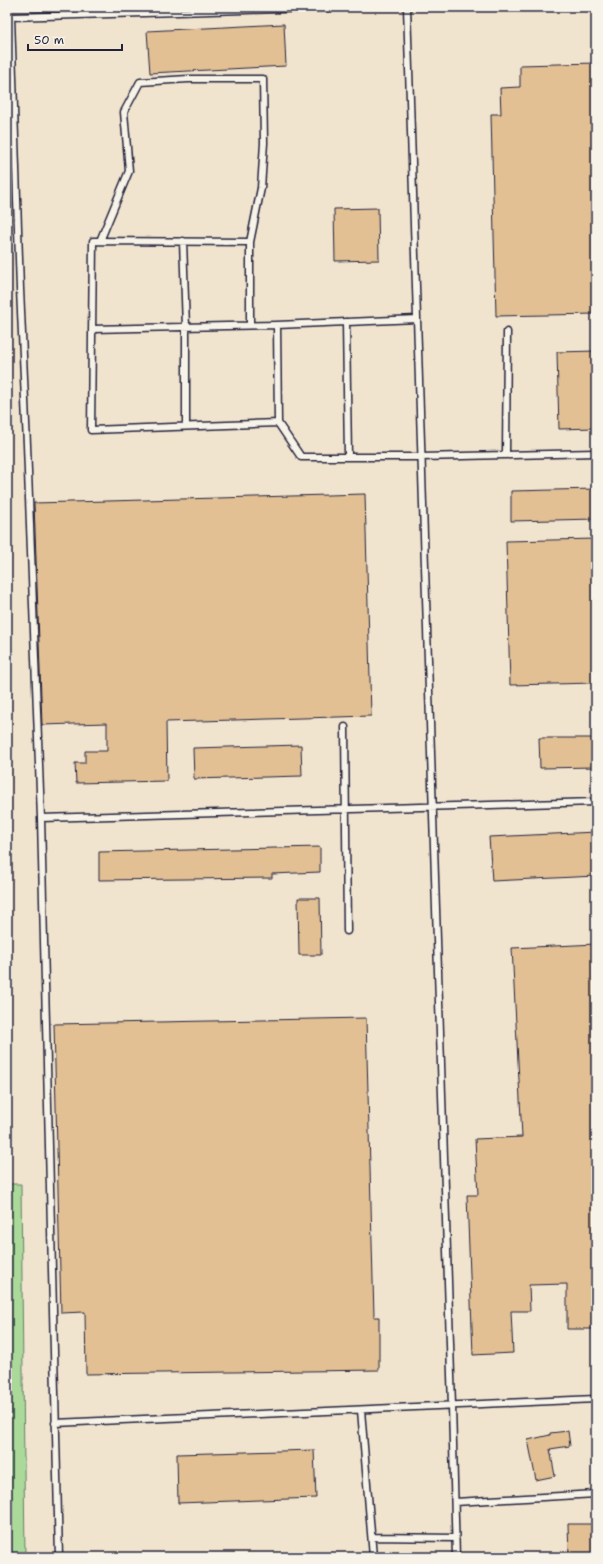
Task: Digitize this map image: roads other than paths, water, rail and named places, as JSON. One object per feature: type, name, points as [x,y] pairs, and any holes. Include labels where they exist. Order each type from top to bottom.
[{"type":"lane","points":[[59,1557],[54,1423],[41,818],[19,274],[11,17],[346,7]]},
{"type":"lane","points":[[407,7],[456,1557]]},
{"type":"lane","points":[[100,240],[129,171],[124,112],[140,82],[188,80],[263,80],[264,143],[261,188],[250,242],[250,325]]},
{"type":"lane","points":[[250,242],[93,240],[92,430],[278,423]]},
{"type":"lane","points":[[183,241],[186,327],[186,426]]},
{"type":"lane","points":[[92,329],[277,325],[417,319]]},
{"type":"lane","points":[[346,322],[348,457]]},
{"type":"lane","points":[[277,325],[278,423],[301,457],[421,457],[596,453]]},
{"type":"lane","points":[[506,455],[507,332]]},
{"type":"lane","points":[[345,728],[347,931]]},
{"type":"lane","points":[[41,818],[596,802]]},
{"type":"lane","points":[[54,1423],[596,1399]]},
{"type":"lane","points":[[361,1410],[373,1557]]},
{"type":"lane","points":[[455,1502],[596,1494]]},
{"type":"lane","points":[[372,1537],[455,1538]]}]
